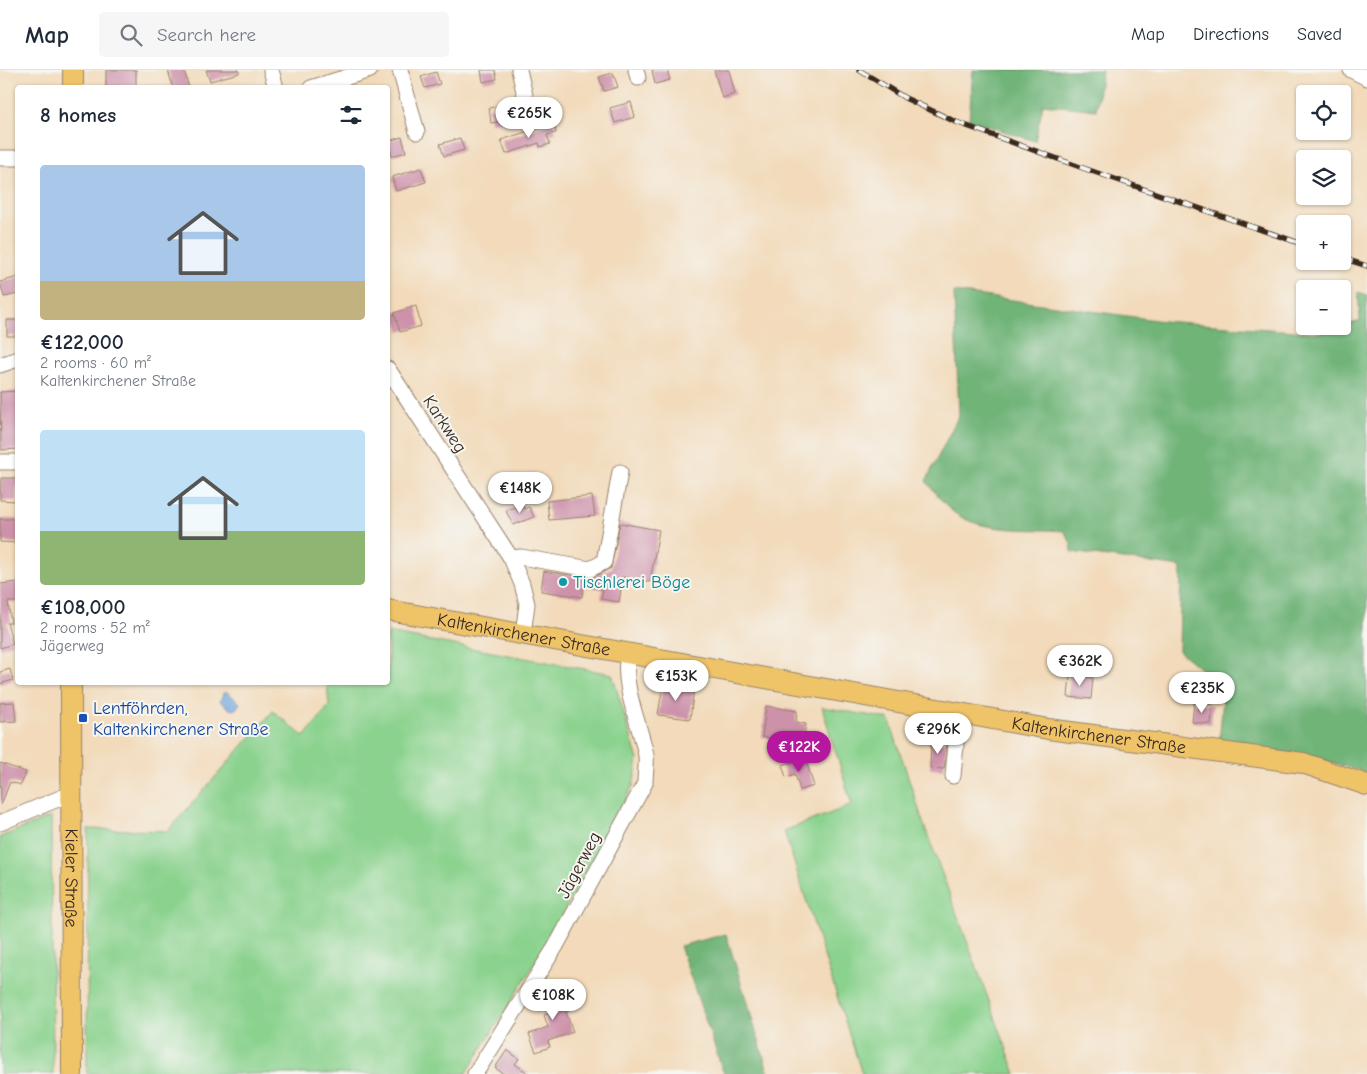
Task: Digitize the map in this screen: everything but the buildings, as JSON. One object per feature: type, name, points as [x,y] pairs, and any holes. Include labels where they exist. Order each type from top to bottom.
[{"type":"main road","points":[[73,70],[73,85]]},
{"type":"main road","name":"Kaltenkirchener Straße","points":[[390,610],[1048,729],[1303,763],[1367,785]]},
{"type":"main road","name":"Kieler Straße","points":[[71,685],[72,1074]]},
{"type":"street","points":[[271,70],[275,85]]},
{"type":"street","points":[[321,85],[370,70]]},
{"type":"street","points":[[400,70],[417,132]]},
{"type":"street","points":[[519,70],[530,113]]},
{"type":"street","points":[[1351,70],[1367,78]]},
{"type":"street","points":[[0,158],[15,158]]},
{"type":"street","points":[[0,365],[15,361]]},
{"type":"street","name":"Karkweg","points":[[390,372],[511,558],[522,584],[527,604],[523,634]]},
{"type":"street","points":[[0,462],[15,462]]},
{"type":"street","points":[[511,558],[521,557],[590,569],[604,562],[620,472]]},
{"type":"street","name":"Jägerweg","points":[[475,1074],[556,946],[645,783],[646,758],[628,684],[626,663],[628,654]]},
{"type":"street","points":[[953,776],[959,713]]},
{"type":"street","points":[[0,823],[70,794]]},
{"type":"green space","points":[[973,70],[1102,70],[1096,110],[1043,104],[1035,141],[969,120]]},
{"type":"green space","points":[[954,292],[1163,321],[1296,331],[1296,335],[1351,335],[1351,324],[1360,321],[1358,292],[1367,295],[1367,773],[1317,758],[1219,743],[1224,688],[1179,651],[1181,567],[1072,552],[1071,543],[1064,531],[990,526],[962,518],[951,510],[926,481],[959,415]]},
{"type":"green space","points":[[390,633],[612,674],[638,760],[633,786],[538,958],[466,1074],[87,1074],[88,829],[168,831],[273,711],[304,737],[329,706],[327,685],[390,685]]},
{"type":"green space","points":[[822,707],[889,719],[924,825],[1016,1074],[862,1074],[784,831],[852,805]]},
{"type":"green space","points":[[51,817],[53,1074],[0,1074],[0,837]]},
{"type":"green space","points":[[726,934],[769,1074],[724,1074],[680,946]]},
{"type":"water","points":[[227,692],[240,703],[236,709],[231,710],[220,701],[223,693]]},
{"type":"railway","points":[[859,70],[905,98],[956,122],[1296,242]]},
{"type":"railway","points":[[1351,261],[1367,266]]},
{"type":"place","name":"Tischlerei Böge","points":[[563,582]]},
{"type":"place","name":"Lentföhrden, Kaltenkirchener Straße","points":[[83,718]]}]
